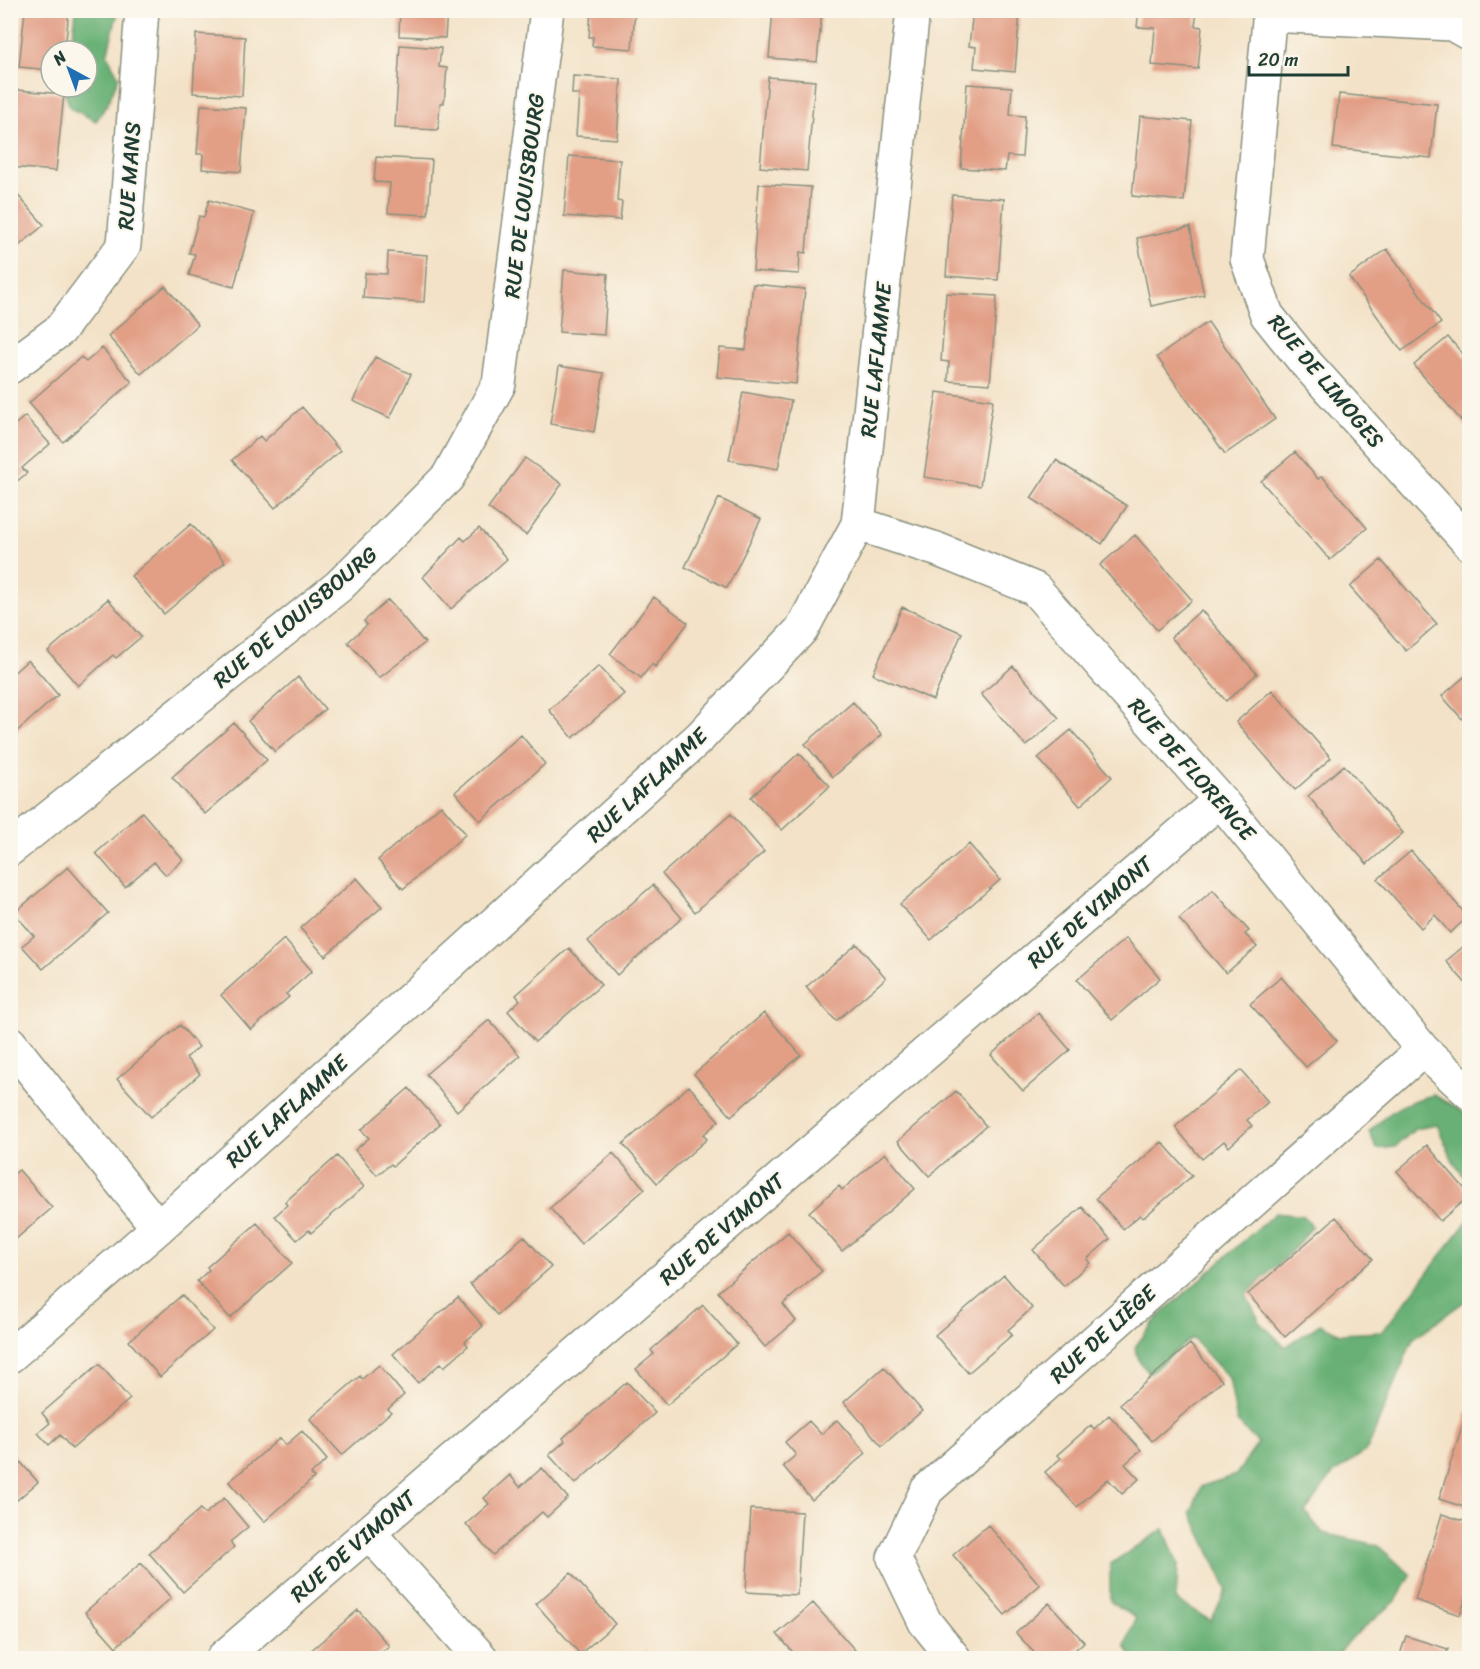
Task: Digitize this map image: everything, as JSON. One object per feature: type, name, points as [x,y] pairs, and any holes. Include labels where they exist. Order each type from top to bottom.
[{"type":"street","name":"RUE MANS","points":[[10,367],[60,330],[124,245],[142,10]]},
{"type":"street","name":"RUE DE LOUISBOURG","points":[[10,849],[339,586],[448,477],[500,384],[547,10]]},
{"type":"street","name":"RUE LAFLAMME","points":[[10,1356],[158,1228],[700,737],[802,629],[858,524],[913,10]]},
{"type":"street","points":[[1269,13],[1452,24],[1470,34]]},
{"type":"street","name":"RUE DE LIMOGES","points":[[1269,13],[1247,259],[1267,315],[1304,361],[1470,544]]},
{"type":"street","name":"RUE DE FLORENCE","points":[[858,524],[936,549],[1035,589],[1220,800],[1423,1050],[1470,1093]]},
{"type":"street","name":"RUE DE VIMONT","points":[[223,1659],[1220,800]]},
{"type":"street","points":[[10,1043],[158,1228]]},
{"type":"street","name":"RUE DE LIÈGE","points":[[954,1659],[925,1622],[894,1558],[927,1490],[1423,1050]]},
{"type":"street","points":[[369,1533],[481,1659]]},
{"type":"green space","points":[[76,11],[118,11],[107,55],[119,77],[107,105],[96,121],[70,108],[67,99],[99,99],[99,39],[72,39]]},
{"type":"green space","points":[[1434,1095],[1462,1111],[1469,1119],[1469,1183],[1454,1163],[1437,1125],[1415,1129],[1395,1147],[1377,1149],[1369,1132],[1398,1108]]},
{"type":"green space","points":[[1275,1213],[1304,1216],[1312,1226],[1289,1254],[1246,1295],[1260,1322],[1285,1347],[1320,1324],[1340,1334],[1382,1332],[1469,1219],[1469,1298],[1413,1339],[1367,1450],[1333,1474],[1305,1512],[1323,1533],[1377,1545],[1411,1575],[1396,1601],[1348,1641],[1335,1658],[1132,1658],[1125,1646],[1136,1618],[1110,1601],[1110,1564],[1164,1529],[1178,1564],[1176,1600],[1211,1621],[1227,1589],[1191,1512],[1202,1486],[1236,1475],[1258,1443],[1237,1422],[1229,1378],[1192,1338],[1150,1373],[1140,1363],[1135,1347],[1157,1318]]},
{"type":"building","points":[[25,10],[69,10],[66,39],[39,39],[39,69],[19,67]]},
{"type":"building","points":[[400,10],[447,10],[445,38],[399,36]]},
{"type":"building","points":[[591,10],[635,10],[632,49],[592,46],[593,37],[589,37]]},
{"type":"building","points":[[773,10],[822,10],[817,62],[769,58]]},
{"type":"building","points":[[973,10],[1020,10],[1015,72],[974,68],[976,47],[969,46]]},
{"type":"building","points":[[1139,10],[1197,10],[1195,26],[1202,27],[1198,69],[1152,65],[1155,28],[1137,27]]},
{"type":"building","points":[[196,34],[245,37],[242,96],[193,93]]},
{"type":"building","points":[[400,45],[441,48],[439,67],[447,68],[444,103],[440,103],[438,130],[395,128]]},
{"type":"building","points":[[573,76],[621,79],[617,139],[576,136],[579,94],[572,94]]},
{"type":"building","points":[[768,77],[815,81],[807,171],[760,167]]},
{"type":"building","points":[[967,84],[1012,87],[1010,115],[1025,116],[1022,157],[1007,156],[1005,171],[961,168]]},
{"type":"building","points":[[17,90],[39,92],[39,99],[63,99],[56,171],[10,167]]},
{"type":"building","points":[[1339,94],[1437,104],[1431,158],[1333,148]]},
{"type":"building","points":[[201,105],[246,108],[241,172],[202,169],[203,154],[197,154]]},
{"type":"building","points":[[1140,116],[1192,121],[1184,201],[1132,196]]},
{"type":"building","points":[[569,156],[620,160],[617,201],[622,202],[620,220],[564,216]]},
{"type":"building","points":[[376,157],[432,160],[428,215],[388,213],[390,183],[374,182]]},
{"type":"building","points":[[759,184],[811,187],[806,253],[800,252],[799,274],[753,271]]},
{"type":"building","points":[[15,192],[44,225],[10,253],[10,196]]},
{"type":"building","points":[[952,195],[1004,199],[998,280],[946,276]]},
{"type":"building","points":[[209,200],[254,213],[234,287],[189,275],[195,254],[189,253],[199,216],[204,217]]},
{"type":"building","points":[[1190,227],[1204,295],[1151,306],[1137,238]]},
{"type":"building","points":[[1387,249],[1441,323],[1402,351],[1349,277]]},
{"type":"building","points":[[388,252],[427,255],[424,302],[363,298],[365,273],[387,274]]},
{"type":"building","points":[[564,270],[608,274],[604,335],[559,332]]},
{"type":"building","points":[[753,284],[805,289],[796,384],[717,377],[720,348],[746,350]]},
{"type":"building","points":[[165,286],[198,325],[141,374],[108,336]]},
{"type":"building","points":[[946,293],[997,296],[990,384],[948,381],[949,362],[941,361]]},
{"type":"building","points":[[1208,322],[1275,419],[1225,454],[1157,357]]},
{"type":"building","points":[[1448,337],[1470,362],[1470,431],[1414,365]]},
{"type":"building","points":[[102,348],[132,382],[63,442],[29,403],[81,357],[86,362]]},
{"type":"building","points":[[375,357],[411,374],[390,418],[353,401]]},
{"type":"building","points":[[559,366],[604,373],[594,432],[550,424]]},
{"type":"building","points":[[743,392],[791,401],[778,469],[729,460]]},
{"type":"building","points":[[937,392],[993,400],[980,486],[924,477]]},
{"type":"building","points":[[302,407],[340,451],[275,508],[232,460],[260,436],[264,441]]},
{"type":"building","points":[[25,416],[50,444],[22,468],[27,473],[10,487],[10,429]]},
{"type":"building","points":[[1295,452],[1318,479],[1322,476],[1367,528],[1330,560],[1261,481]]},
{"type":"building","points":[[525,458],[562,484],[526,535],[488,508]]},
{"type":"building","points":[[1056,460],[1127,506],[1102,544],[1031,498]]},
{"type":"building","points":[[719,498],[761,519],[727,588],[685,567]]},
{"type":"building","points":[[191,524],[225,562],[164,614],[131,576]]},
{"type":"building","points":[[479,528],[507,559],[451,609],[423,577],[461,537],[465,541]]},
{"type":"building","points":[[1135,535],[1192,600],[1157,630],[1100,565]]},
{"type":"building","points":[[1381,560],[1437,624],[1406,651],[1350,587]]},
{"type":"building","points":[[654,597],[688,623],[655,667],[652,664],[641,678],[610,654]]},
{"type":"building","points":[[108,599],[141,637],[116,658],[113,655],[78,686],[48,651]]},
{"type":"building","points":[[388,600],[425,643],[379,678],[348,642],[367,625],[364,621]]},
{"type":"building","points":[[902,607],[962,633],[933,700],[873,674]]},
{"type":"building","points":[[1201,610],[1257,674],[1226,701],[1171,637]]},
{"type":"building","points":[[28,660],[58,695],[15,733],[10,728],[10,676]]},
{"type":"building","points":[[599,666],[624,694],[573,738],[549,710]]},
{"type":"building","points":[[1013,666],[1059,718],[1026,746],[981,694]]},
{"type":"building","points":[[1470,672],[1470,728],[1442,696]]},
{"type":"building","points":[[298,677],[325,709],[275,752],[248,721]]},
{"type":"building","points":[[1272,690],[1331,758],[1295,790],[1236,722]]},
{"type":"building","points":[[853,702],[882,735],[833,777],[805,744]]},
{"type":"building","points":[[234,723],[267,760],[205,814],[172,777]]},
{"type":"building","points":[[1071,730],[1112,777],[1080,806],[1038,758]]},
{"type":"building","points":[[521,735],[545,764],[480,821],[455,792]]},
{"type":"building","points":[[799,753],[830,786],[782,830],[751,797]]},
{"type":"building","points":[[1344,765],[1403,833],[1367,864],[1308,796]]},
{"type":"building","points":[[441,805],[466,834],[403,889],[378,860]]},
{"type":"building","points":[[142,812],[183,860],[166,875],[154,862],[125,887],[96,853]]},
{"type":"building","points":[[731,814],[764,852],[695,912],[662,874]]},
{"type":"building","points":[[969,844],[1000,880],[931,940],[900,904]]},
{"type":"building","points":[[1411,851],[1468,917],[1450,933],[1435,915],[1421,928],[1378,879]]},
{"type":"building","points":[[68,867],[108,913],[43,969],[22,946],[34,936],[14,913]]},
{"type":"building","points":[[357,878],[382,907],[325,956],[300,928]]},
{"type":"building","points":[[653,885],[682,918],[617,975],[588,941]]},
{"type":"building","points":[[1213,890],[1249,931],[1245,934],[1257,947],[1226,973],[1179,919]]},
{"type":"building","points":[[1126,938],[1160,978],[1112,1020],[1077,980]]},
{"type":"building","points":[[284,939],[312,971],[286,994],[289,997],[251,1030],[221,995]]},
{"type":"building","points":[[1470,941],[1470,988],[1446,961]]},
{"type":"building","points":[[857,944],[886,978],[836,1021],[806,987]]},
{"type":"building","points":[[569,948],[601,985],[535,1042],[508,1011],[520,1000],[516,995]]},
{"type":"building","points":[[1281,977],[1337,1041],[1306,1067],[1250,1004]]},
{"type":"building","points":[[764,1013],[801,1055],[731,1116],[694,1074]]},
{"type":"building","points":[[1038,1013],[1070,1050],[1023,1091],[991,1055]]},
{"type":"building","points":[[489,1020],[520,1056],[457,1111],[426,1074]]},
{"type":"building","points":[[180,1025],[199,1047],[186,1058],[200,1074],[151,1117],[117,1079]]},
{"type":"building","points":[[1241,1070],[1268,1102],[1247,1120],[1252,1126],[1229,1147],[1224,1141],[1202,1159],[1175,1127]]},
{"type":"building","points":[[689,1086],[719,1121],[703,1135],[707,1139],[657,1183],[623,1144]]},
{"type":"building","points":[[409,1088],[440,1124],[393,1166],[391,1164],[377,1175],[355,1150],[369,1138],[361,1130]]},
{"type":"building","points":[[956,1091],[986,1126],[929,1176],[898,1141]]},
{"type":"building","points":[[1162,1142],[1192,1176],[1143,1218],[1140,1215],[1123,1229],[1096,1198]]},
{"type":"building","points":[[1427,1145],[1470,1195],[1440,1221],[1397,1171]]},
{"type":"building","points":[[613,1153],[645,1189],[581,1244],[550,1208]]},
{"type":"building","points":[[885,1153],[915,1189],[842,1251],[809,1212],[839,1186],[842,1190]]},
{"type":"building","points":[[337,1156],[364,1187],[311,1233],[309,1230],[297,1240],[275,1216],[287,1205],[285,1202]]},
{"type":"building","points":[[19,1170],[52,1208],[10,1244],[10,1177]]},
{"type":"building","points":[[1082,1207],[1110,1239],[1087,1259],[1090,1263],[1064,1286],[1033,1250]]},
{"type":"building","points":[[1336,1217],[1373,1259],[1285,1337],[1248,1294]]},
{"type":"building","points":[[257,1223],[292,1263],[230,1318],[197,1281],[209,1270],[207,1267]]},
{"type":"building","points":[[788,1232],[822,1271],[783,1304],[796,1321],[765,1347],[718,1292]]},
{"type":"building","points":[[524,1236],[551,1267],[497,1315],[470,1284]]},
{"type":"building","points":[[1004,1275],[1032,1308],[1008,1330],[1012,1335],[968,1373],[935,1335]]},
{"type":"building","points":[[182,1295],[213,1330],[160,1377],[129,1341]]},
{"type":"building","points":[[458,1297],[483,1326],[465,1342],[468,1346],[444,1367],[441,1363],[418,1383],[393,1354]]},
{"type":"building","points":[[703,1305],[737,1344],[667,1405],[636,1369],[654,1354],[651,1350]]},
{"type":"building","points":[[1190,1344],[1222,1381],[1152,1441],[1120,1404]]},
{"type":"building","points":[[99,1364],[130,1399],[72,1449],[60,1435],[49,1445],[38,1433],[50,1423],[42,1413]]},
{"type":"building","points":[[379,1365],[404,1395],[388,1409],[391,1412],[342,1455],[310,1419],[360,1376],[362,1379]]},
{"type":"building","points":[[884,1367],[922,1411],[882,1446],[844,1402]]},
{"type":"building","points":[[627,1382],[655,1413],[575,1484],[549,1455],[565,1441],[563,1438]]},
{"type":"building","points":[[1467,1412],[1470,1413],[1470,1509],[1439,1499]]},
{"type":"building","points":[[1109,1415],[1141,1450],[1125,1464],[1139,1479],[1122,1494],[1108,1479],[1077,1507],[1045,1472],[1061,1458],[1057,1455],[1091,1425],[1094,1429]]},
{"type":"building","points":[[837,1420],[866,1453],[812,1500],[783,1466],[796,1455],[785,1442],[809,1421],[821,1434]]},
{"type":"building","points":[[302,1431],[327,1460],[311,1474],[314,1478],[264,1522],[229,1482],[280,1438],[286,1445]]},
{"type":"building","points":[[10,1450],[38,1482],[10,1506]]},
{"type":"building","points":[[542,1468],[568,1498],[547,1517],[542,1512],[493,1555],[466,1524],[489,1504],[484,1498],[510,1475],[520,1487]]},
{"type":"building","points":[[224,1498],[248,1527],[230,1542],[234,1547],[183,1592],[149,1553],[200,1509],[205,1514]]},
{"type":"building","points":[[751,1509],[802,1512],[797,1595],[746,1592]]},
{"type":"building","points":[[1442,1514],[1470,1523],[1470,1586],[1460,1615],[1415,1600]]},
{"type":"building","points":[[988,1525],[1040,1585],[1005,1615],[953,1555]]},
{"type":"building","points":[[141,1563],[171,1598],[116,1647],[85,1612]]},
{"type":"building","points":[[571,1573],[615,1624],[580,1654],[536,1604]]},
{"type":"building","points":[[813,1603],[862,1658],[798,1658],[777,1634]]},
{"type":"building","points":[[1049,1603],[1084,1642],[1066,1658],[1039,1658],[1016,1633]]},
{"type":"building","points":[[358,1610],[389,1646],[374,1658],[312,1658],[308,1653]]},
{"type":"building","points":[[1406,1636],[1448,1649],[1445,1658],[1399,1658]]},
{"type":"building","points":[[645,1651],[652,1658],[637,1658]]}]
